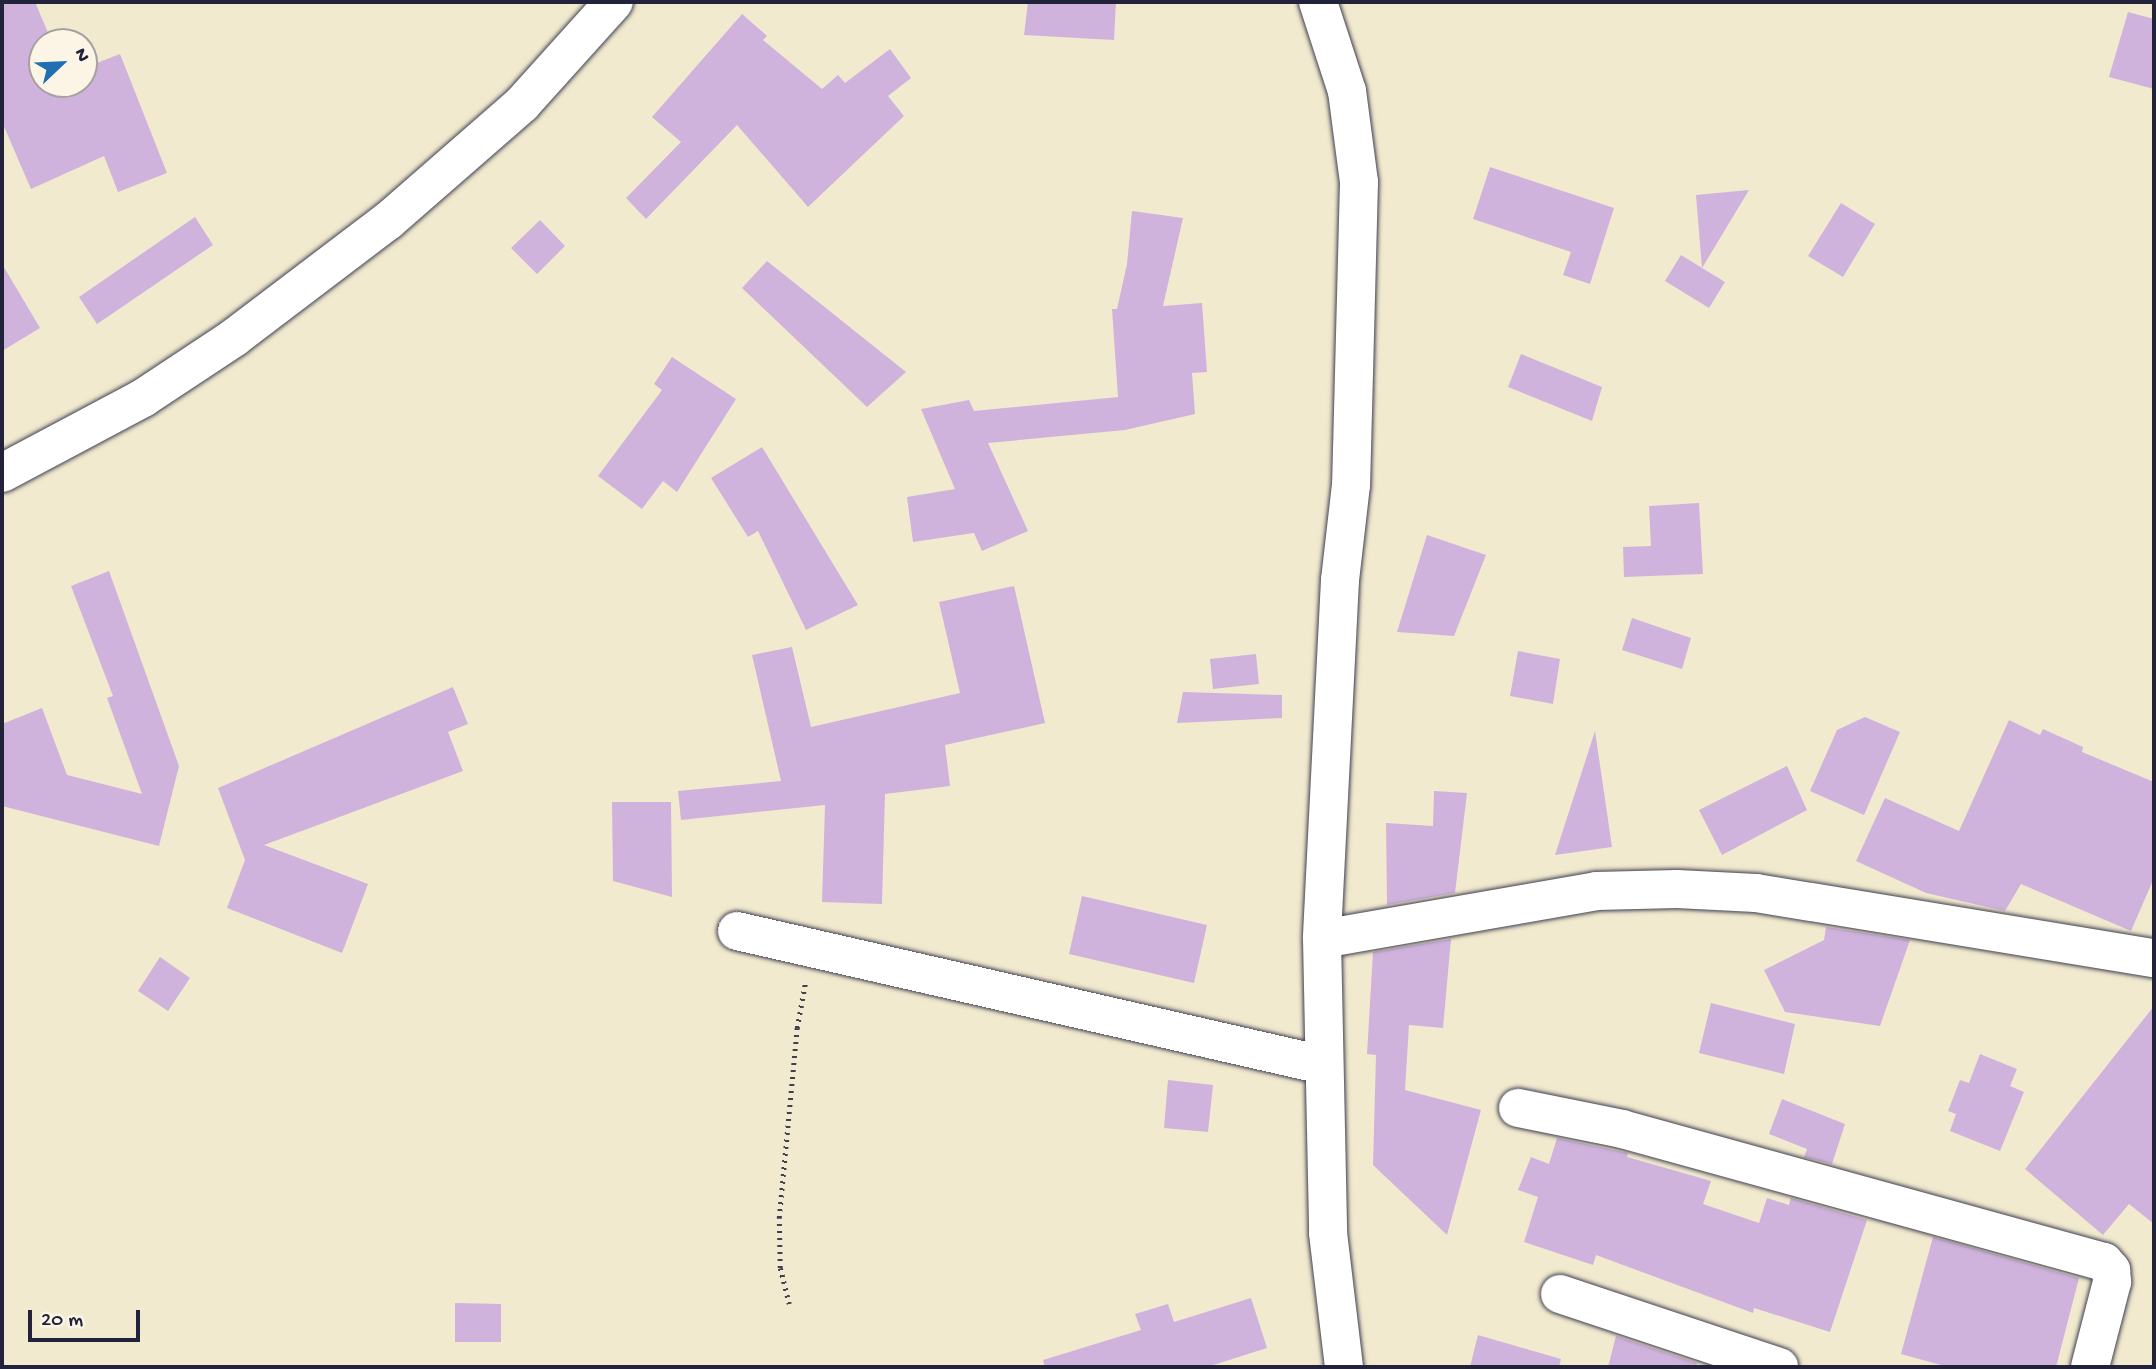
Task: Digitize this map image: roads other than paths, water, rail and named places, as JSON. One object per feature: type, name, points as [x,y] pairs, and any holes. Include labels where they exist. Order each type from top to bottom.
[{"type":"street","points":[[2,473],[143,398],[235,337],[388,221],[522,104],[614,2]]},
{"type":"street","points":[[1318,2],[1348,92],[1359,181],[1360,255],[1351,485],[1340,580],[1322,939],[1328,1233],[1344,1367]]},
{"type":"street","points":[[1322,939],[1596,891],[1677,889],[1756,892],[2154,958]]},
{"type":"street","points":[[737,931],[1323,1065]]},
{"type":"street","points":[[1518,1108],[1622,1129],[2104,1262],[2111,1269],[2112,1282],[2090,1367]]},
{"type":"street","points":[[1560,1294],[1779,1367]]}]
